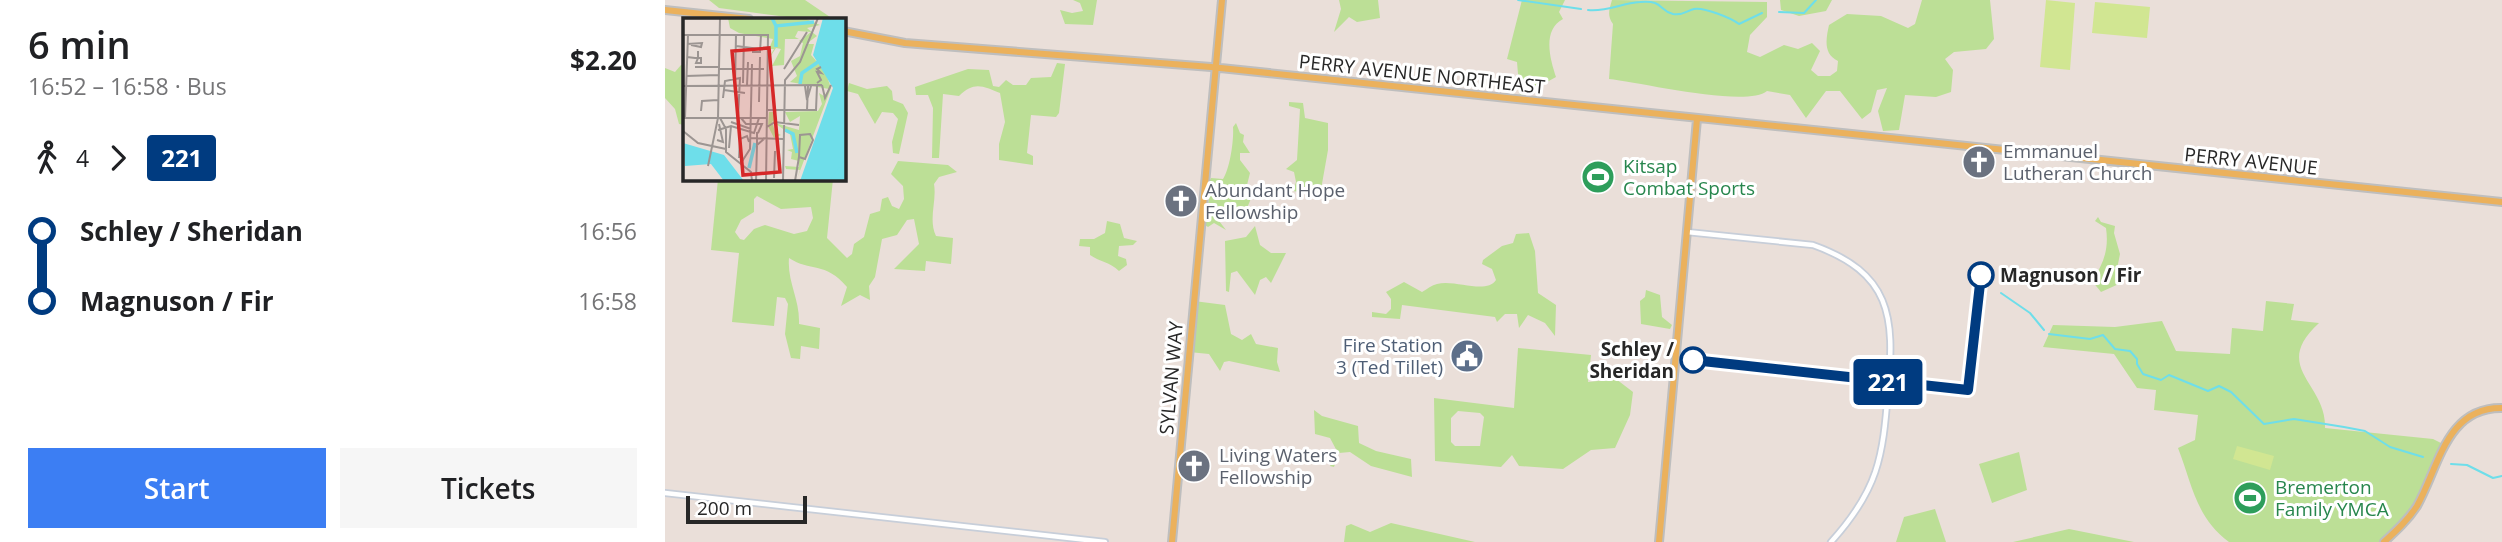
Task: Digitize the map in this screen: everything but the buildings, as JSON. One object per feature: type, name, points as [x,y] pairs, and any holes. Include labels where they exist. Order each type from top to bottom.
[{"type":"main road","name":"SYLVAN WAY","points":[[1172,542],[1222,0]]},
{"type":"main road","points":[[665,10],[740,18]]},
{"type":"main road","name":"PERRY AVENUE NORTHEAST","points":[[845,31],[905,43],[1215,68],[1998,150]]},
{"type":"main road","points":[[1659,542],[1697,119]]},
{"type":"main road","name":"PERRY AVENUE","points":[[1998,150],[2502,202]]},
{"type":"main road","points":[[2384,542],[2413,512],[2456,426],[2477,411],[2502,408]]},
{"type":"street","points":[[1687,232],[1813,245],[1825,249],[1860,269],[1885,305],[1892,339],[1884,448],[1878,470],[1859,509],[1831,542]]},
{"type":"street","points":[[665,493],[1105,542]]},
{"type":"green space","points":[[709,0],[805,0],[832,18],[794,18],[719,8]]},
{"type":"green space","points":[[1073,0],[1097,0],[1093,25],[1065,24],[1060,10],[1072,13],[1083,11],[1080,3]]},
{"type":"green space","points":[[1339,0],[1378,0],[1380,18],[1357,22],[1349,17],[1334,32],[1341,9]]},
{"type":"green space","points":[[1522,0],[1565,0],[1559,12],[1563,19],[1552,30],[1549,45],[1556,77],[1520,97],[1517,62],[1507,59]]},
{"type":"green space","points":[[1612,0],[1767,2],[1767,17],[1750,35],[1747,52],[1760,57],[1784,45],[1798,49],[1812,43],[1820,51],[1811,70],[1818,76],[1830,76],[1837,71],[1838,61],[1828,50],[1828,30],[1829,25],[1847,14],[1881,16],[1908,28],[1915,24],[1922,0],[1990,0],[1994,39],[1986,49],[1954,52],[1945,59],[1953,70],[1951,92],[1936,97],[1905,95],[1899,130],[1883,131],[1878,111],[1887,88],[1877,90],[1871,112],[1862,119],[1840,91],[1826,91],[1806,118],[1790,95],[1767,91],[1738,97],[1609,79],[1613,24],[1609,13]]},
{"type":"green space","points":[[1780,0],[1832,0],[1826,11],[1799,16],[1781,10]]},
{"type":"green space","points":[[2046,0],[2075,3],[2070,70],[2040,67]]},
{"type":"green space","points":[[2095,2],[2150,7],[2147,38],[2092,33]]},
{"type":"green space","points":[[1057,63],[1065,64],[1059,113],[1056,117],[1031,115],[1027,153],[1033,156],[1033,165],[999,160],[999,144],[1005,122],[1000,93],[979,86],[969,88],[959,96],[943,94],[939,158],[932,158],[933,108],[928,95],[916,95],[915,87],[968,69],[989,70],[993,86],[999,87],[1006,80],[1013,85],[1026,85],[1031,78],[1051,77]]},
{"type":"green space","points":[[683,65],[683,125],[679,124],[675,109],[665,98],[665,68],[675,72]]},
{"type":"green space","points":[[849,83],[867,89],[887,86],[892,91],[893,100],[903,104],[908,113],[899,154],[893,153],[892,142],[898,119],[893,113],[882,112],[875,124],[858,94],[847,91]]},
{"type":"green space","points":[[1289,102],[1303,103],[1305,118],[1328,123],[1328,150],[1320,195],[1293,191],[1296,182],[1294,172],[1286,169],[1297,160],[1300,109],[1289,106]]},
{"type":"green space","points":[[1236,123],[1240,133],[1244,135],[1243,142],[1250,153],[1240,153],[1240,160],[1250,173],[1246,189],[1209,182],[1211,178],[1223,179],[1231,154],[1233,127]]},
{"type":"green space","points":[[898,161],[948,165],[957,172],[939,177],[934,184],[934,230],[936,236],[953,238],[951,264],[926,261],[925,271],[894,269],[919,244],[914,219],[907,220],[897,235],[882,239],[875,277],[869,286],[870,300],[860,295],[841,306],[847,287],[839,279],[825,270],[789,258],[799,324],[820,328],[819,349],[801,346],[800,359],[791,358],[785,334],[788,304],[785,298],[777,297],[774,326],[732,322],[739,253],[711,250],[718,180],[833,180],[827,238],[847,258],[852,254],[854,244],[864,237],[870,214],[880,211],[882,199],[888,197],[892,206],[899,209],[904,199],[903,186],[891,174]],"holes":[[[757,196],[781,209],[811,207],[813,218],[807,231],[794,234],[765,225],[754,229],[744,240],[735,232],[741,220],[754,212],[754,199]]]},
{"type":"green space","points":[[1210,191],[1252,196],[1245,213],[1234,208],[1216,217],[1226,230],[1214,223],[1208,227],[1205,225]]},
{"type":"green space","points":[[2098,217],[2101,222],[2115,226],[2114,233],[2120,254],[2115,279],[2121,283],[2101,292],[2092,281],[2102,262],[2107,243],[2106,228],[2095,221]]},
{"type":"green space","points":[[1107,221],[1120,224],[1124,238],[1137,241],[1133,245],[1119,246],[1118,256],[1126,259],[1127,265],[1119,271],[1090,255],[1090,247],[1079,246],[1080,239],[1094,239],[1105,233]]},
{"type":"green space","points":[[1255,226],[1260,245],[1271,253],[1286,253],[1271,283],[1266,277],[1260,280],[1255,295],[1237,271],[1231,273],[1229,292],[1226,291],[1225,241],[1246,237]]},
{"type":"green space","points":[[1529,233],[1535,251],[1538,293],[1556,305],[1555,336],[1545,323],[1528,315],[1519,328],[1517,314],[1505,314],[1497,322],[1495,317],[1402,305],[1400,319],[1372,317],[1372,312],[1386,314],[1391,309],[1391,299],[1386,292],[1404,282],[1422,292],[1433,285],[1444,283],[1478,287],[1491,284],[1496,280],[1492,269],[1482,264],[1483,260],[1502,246],[1513,243],[1516,234]]},
{"type":"green space","points":[[1646,290],[1660,295],[1662,317],[1672,325],[1670,329],[1641,324],[1640,301],[1645,297]]},
{"type":"green space","points":[[1194,301],[1225,305],[1231,334],[1242,340],[1251,334],[1256,344],[1278,348],[1277,362],[1280,372],[1229,361],[1224,362],[1220,371],[1209,354],[1189,352]]},
{"type":"green space","points":[[2266,301],[2294,304],[2291,320],[2319,323],[2305,339],[2300,352],[2300,364],[2318,399],[2325,428],[2433,439],[2445,445],[2418,503],[2384,542],[2229,542],[2218,533],[2202,511],[2178,448],[2195,440],[2198,415],[2154,410],[2156,390],[2137,388],[2114,354],[2043,347],[2053,325],[2115,327],[2162,321],[2176,351],[2230,354],[2232,328],[2263,331]]},
{"type":"green space","points":[[1518,348],[1591,355],[1588,382],[1616,379],[1633,392],[1630,415],[1615,448],[1591,450],[1563,469],[1519,466],[1512,455],[1501,467],[1435,461],[1434,398],[1514,408]],"holes":[[[1458,411],[1480,413],[1484,417],[1480,446],[1455,446],[1451,442],[1451,418]]]},
{"type":"green space","points":[[1314,410],[1322,416],[1358,426],[1359,443],[1376,451],[1411,459],[1412,477],[1371,466],[1350,452],[1339,453],[1334,467],[1330,466],[1338,453],[1330,438],[1315,434]]},
{"type":"green space","points":[[2237,446],[2274,456],[2270,470],[2233,459]]},
{"type":"green space","points":[[2019,452],[2027,490],[1992,503],[1979,464]]},
{"type":"green space","points":[[1935,509],[1946,542],[1896,542],[1904,517]]},
{"type":"green space","points":[[1391,523],[1475,542],[1344,542],[1346,526],[1351,524],[1370,532]]},
{"type":"green space","points":[[2069,529],[2134,542],[2013,542]]},
{"type":"waterway","points":[[1518,0],[1581,9]]},
{"type":"waterway","points":[[1779,12],[1804,13],[1816,0]]},
{"type":"waterway","points":[[1588,10],[1648,2],[1673,14],[1694,9],[1704,10],[1739,24],[1762,13]]},
{"type":"waterway","points":[[2001,293],[2030,313],[2044,330]]},
{"type":"waterway","points":[[2049,334],[2090,339],[2103,335],[2115,349],[2130,351],[2137,359],[2143,374],[2161,380],[2169,375],[2208,391],[2219,386],[2231,392],[2264,424],[2294,419],[2365,431],[2390,447],[2423,457]]},
{"type":"waterway","points":[[2451,464],[2467,465],[2493,478],[2502,476]]},
{"type":"bus line","name":"221","points":[[1693,360],[1968,390],[1981,275]]},
{"type":"place","name":"Emmanuel Lutheran Church","points":[[1979,162]]},
{"type":"place","name":"Kitsap Combat Sports","points":[[1598,177]]},
{"type":"place","name":"Abundant Hope Fellowship","points":[[1181,201]]},
{"type":"place","name":"Magnuson / Fir","points":[[1981,275]]},
{"type":"place","name":"Fire Station 3 (Ted Tillet)","points":[[1467,356]]},
{"type":"place","name":"Schley / Sheridan","points":[[1693,360]]},
{"type":"place","name":"Living Waters Fellowship","points":[[1194,466]]},
{"type":"place","name":"Bremerton Family YMCA","points":[[2250,498]]}]
